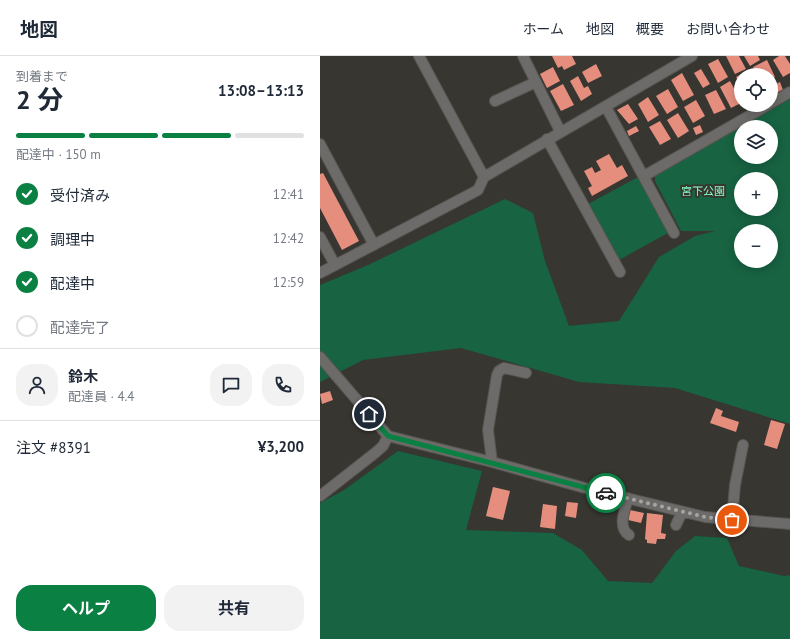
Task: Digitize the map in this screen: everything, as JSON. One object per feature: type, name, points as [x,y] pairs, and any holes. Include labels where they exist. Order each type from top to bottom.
[{"type":"street","points":[[419,56],[484,177]]},
{"type":"street","points":[[523,56],[560,132]]},
{"type":"street","points":[[320,273],[478,190],[484,177],[692,56]]},
{"type":"street","points":[[495,101],[536,82]]},
{"type":"street","points":[[778,99],[790,92]]},
{"type":"street","points":[[606,107],[674,234]]},
{"type":"street","points":[[644,176],[756,112]]},
{"type":"street","points":[[547,139],[620,272]]},
{"type":"street","points":[[320,144],[374,245]]},
{"type":"street","points":[[320,237],[335,265]]},
{"type":"street","points":[[320,357],[388,436],[682,512],[705,517],[790,524]]},
{"type":"street","points":[[492,462],[488,430],[496,375],[498,371],[504,368],[526,373]]},
{"type":"street","points":[[320,496],[383,446],[388,436]]},
{"type":"street","points":[[732,520],[735,485],[743,444]]},
{"type":"street","points":[[628,498],[622,522],[624,530],[629,535]]},
{"type":"street","points":[[676,525],[682,512]]},
{"type":"green space","name":"宮下公園","points":[[790,99],[790,424],[675,388],[579,382],[461,348],[363,360],[320,382],[320,285],[368,265],[505,199],[533,213],[545,261],[569,326],[619,321],[659,257],[695,236],[715,231],[681,231],[655,181],[655,174],[734,130],[734,164],[778,164],[778,120],[752,120],[767,112],[778,112],[778,106]]},
{"type":"green space","points":[[638,177],[668,233],[619,260],[588,204]]},
{"type":"green space","points":[[398,451],[482,471],[466,530],[553,533],[582,550],[608,581],[652,583],[676,551],[695,536],[727,538],[739,566],[784,576],[790,575],[790,639],[320,639],[320,503],[344,490]]},
{"type":"building","points":[[552,56],[572,56],[576,64],[564,70],[562,66],[558,68]]},
{"type":"building","points":[[726,56],[739,56],[745,68],[734,68],[734,72]]},
{"type":"building","points":[[744,56],[758,56],[760,60],[750,66]]},
{"type":"building","points":[[779,56],[785,56],[790,64],[790,73],[783,77],[773,60]]},
{"type":"building","points":[[718,59],[728,77],[718,83],[708,64]]},
{"type":"building","points":[[767,60],[771,68],[754,68]]},
{"type":"building","points":[[596,64],[602,76],[588,83],[582,72]]},
{"type":"building","points":[[553,67],[560,81],[547,88],[540,74]]},
{"type":"building","points":[[701,69],[710,84],[703,88],[694,73]]},
{"type":"building","points":[[682,73],[694,95],[683,101],[671,80]]},
{"type":"building","points":[[578,76],[584,88],[588,86],[592,94],[581,101],[570,81]]},
{"type":"building","points":[[730,81],[734,88],[734,106],[731,108],[720,87]]},
{"type":"building","points":[[780,82],[783,90],[778,92],[778,83]]},
{"type":"building","points":[[563,84],[574,105],[561,111],[550,91]]},
{"type":"building","points":[[668,89],[678,107],[667,114],[656,96]]},
{"type":"building","points":[[716,90],[726,109],[714,114],[705,95]]},
{"type":"building","points":[[648,97],[659,115],[648,122],[638,104]]},
{"type":"building","points":[[696,100],[705,116],[693,123],[684,107]]},
{"type":"building","points":[[628,104],[638,119],[629,124],[617,110]]},
{"type":"building","points":[[678,113],[689,131],[678,138],[667,120]]},
{"type":"building","points":[[660,121],[671,139],[660,145],[649,127]]},
{"type":"building","points":[[700,125],[703,132],[696,135],[693,128]]},
{"type":"building","points":[[636,126],[639,131],[629,136],[627,131]]},
{"type":"building","points":[[609,154],[617,168],[622,165],[628,176],[592,196],[588,188],[592,186],[584,171],[592,167],[595,173],[601,170],[596,161]]},
{"type":"building","points":[[323,173],[359,241],[342,250],[320,208],[320,174]]},
{"type":"building","points":[[330,391],[333,400],[322,404],[320,394]]},
{"type":"building","points":[[716,408],[723,411],[721,416],[739,422],[736,432],[710,423]]},
{"type":"building","points":[[771,420],[785,424],[777,449],[764,445]]},
{"type":"building","points":[[493,487],[510,491],[503,520],[486,516]]},
{"type":"building","points":[[567,502],[578,503],[576,518],[565,516]]},
{"type":"building","points":[[543,504],[557,506],[555,529],[540,527]]},
{"type":"building","points":[[630,510],[644,513],[641,523],[628,520]]},
{"type":"building","points":[[647,513],[663,515],[661,533],[666,534],[665,539],[657,539],[656,544],[647,543],[647,540],[645,539]]},
{"type":"way so far","points":[[606,493],[705,517],[732,520]]},
{"type":"route","points":[[369,414],[388,436],[606,493]]}]
